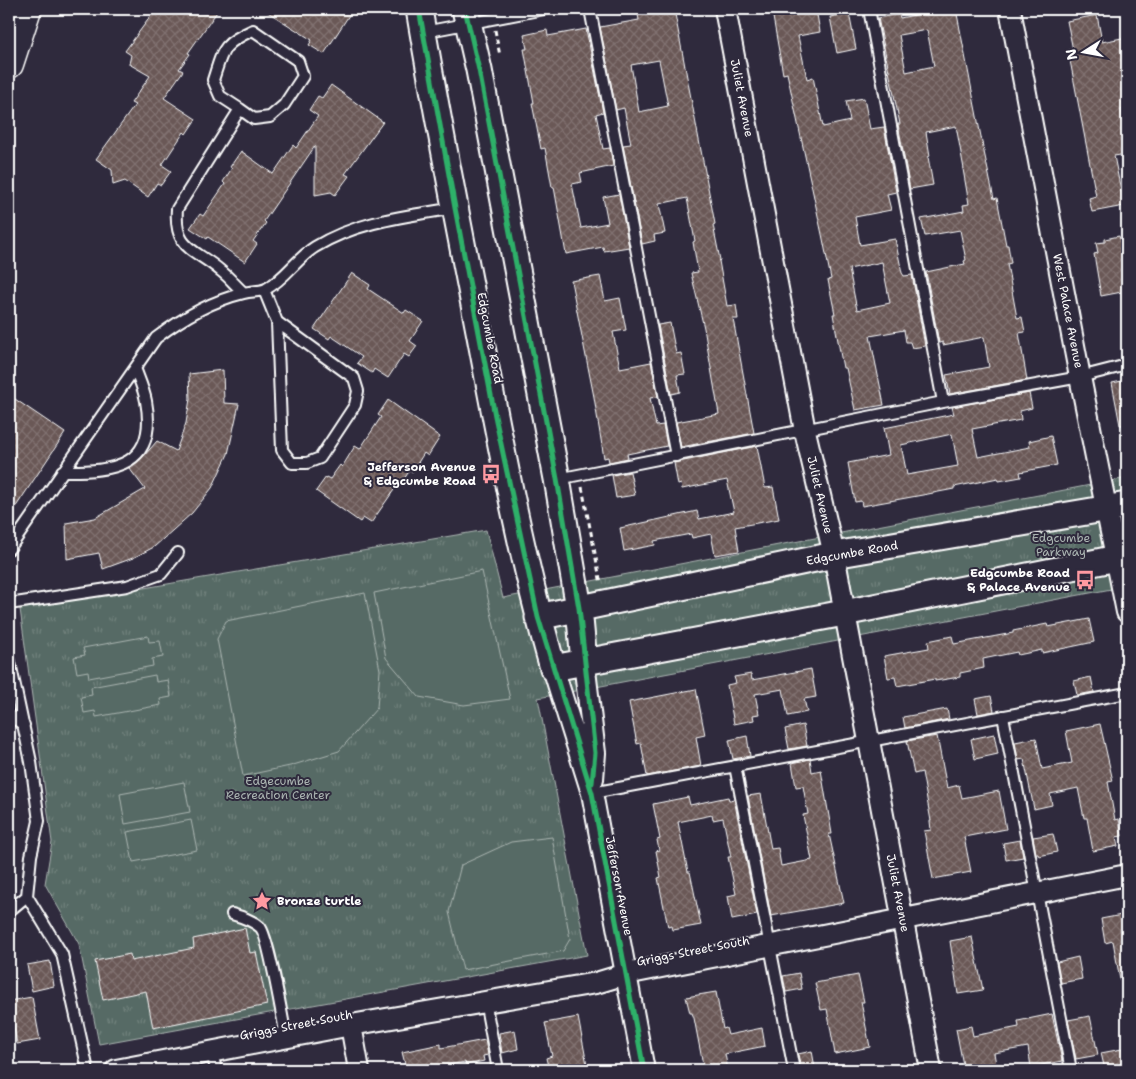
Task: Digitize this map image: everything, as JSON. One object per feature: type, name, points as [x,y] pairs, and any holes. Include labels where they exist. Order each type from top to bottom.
[{"type":"main road","points":[[9,64],[27,9]]},
{"type":"street","name":"Juliet Avenue","points":[[725,9],[805,430],[834,555],[931,1070]]},
{"type":"street","name":"West Palace Avenue","points":[[1010,9],[1080,377],[1117,507],[1127,612]]},
{"type":"street","points":[[467,16],[481,80],[557,479],[579,608],[584,662]]},
{"type":"street","name":"Edgcumbe Road","points":[[421,20],[495,416],[538,617],[553,668]]},
{"type":"street","name":"Edgcumbe Road","points":[[538,617],[834,555],[1117,507]]},
{"type":"street","points":[[553,668],[844,613],[1122,557]]},
{"type":"street","name":"Jefferson Avenue","points":[[584,662],[595,753],[592,793]]},
{"type":"street","name":"Jefferson Avenue","points":[[553,668],[592,793],[644,1070]]},
{"type":"street","name":"Griggs Street South","points":[[116,1070],[214,1061],[286,1037],[596,983],[626,974],[1127,875]]},
{"type":"street","points":[[351,1025],[359,1070]]},
{"type":"lane","points":[[421,20],[544,9]]},
{"type":"lane","points":[[590,9],[676,456]]},
{"type":"lane","points":[[869,9],[943,402]]},
{"type":"lane","points":[[254,30],[298,61],[303,76],[284,105],[270,117],[254,119],[240,109],[220,96],[212,80],[223,50],[234,39],[254,30]]},
{"type":"lane","points":[[240,109],[177,209],[176,220],[179,238],[192,251],[221,270],[244,293]]},
{"type":"lane","points":[[9,549],[156,338],[176,323],[208,306],[244,293],[264,290],[314,247],[343,233],[382,221],[455,208]]},
{"type":"lane","points":[[264,290],[277,322],[282,450],[292,463],[307,463],[320,458],[356,405],[358,391],[354,378],[277,322]]},
{"type":"lane","points":[[557,479],[943,402],[1080,377],[1127,365]]},
{"type":"lane","points":[[62,471],[89,472],[117,467],[136,457],[145,442],[149,423],[146,400],[135,368]]},
{"type":"lane","points":[[9,604],[127,586],[161,574],[178,553]]},
{"type":"lane","points":[[9,658],[31,762],[39,820],[31,856],[27,896],[62,954],[88,1070]]},
{"type":"lane","points":[[592,793],[1127,693]]},
{"type":"lane","points":[[9,715],[24,725]]},
{"type":"lane","points":[[1003,716],[1071,1070]]},
{"type":"lane","points":[[736,766],[794,1070]]},
{"type":"lane","points":[[9,911],[27,896]]},
{"type":"lane","points":[[232,914],[251,920],[262,928],[286,1037]]},
{"type":"lane","points":[[485,1001],[498,1070]]},
{"type":"green space","name":"Edgecumbe Recreation Center","points":[[1127,478],[1127,586],[538,698],[587,955],[99,1044],[79,944],[45,884],[52,842],[20,609],[486,530],[503,598]]},
{"type":"green space","points":[[482,571],[510,699],[464,705],[419,697],[386,658],[374,593]]},
{"type":"green space","points":[[365,593],[380,670],[377,708],[339,751],[290,766],[243,776],[217,639],[226,621]]},
{"type":"green space","points":[[148,636],[149,642],[160,641],[163,657],[152,659],[153,666],[89,678],[88,671],[77,673],[74,657],[85,655],[83,648]]},
{"type":"green space","points":[[155,675],[156,682],[168,680],[171,697],[160,699],[161,705],[96,717],[95,711],[84,713],[81,697],[92,695],[91,687]]},
{"type":"green space","points":[[184,782],[190,812],[125,824],[120,794]]},
{"type":"green space","points":[[191,820],[197,850],[133,862],[127,832]]},
{"type":"green space","points":[[552,837],[570,939],[563,951],[463,970],[449,912],[461,865],[511,842]]},
{"type":"building","points":[[156,9],[219,9],[188,53],[190,54],[179,69],[183,71],[164,98],[196,119],[186,134],[184,132],[162,165],[171,171],[161,185],[157,183],[148,197],[125,181],[113,185],[112,170],[96,159],[135,105],[131,103],[150,76],[129,64],[131,55],[125,51]]},
{"type":"building","points":[[263,9],[353,9],[324,54],[309,45],[312,40]]},
{"type":"building","points":[[637,9],[674,9],[715,224],[713,225],[727,306],[736,305],[738,319],[733,319],[754,433],[681,447],[676,422],[719,414],[704,328],[691,273],[698,272],[693,242],[695,241],[687,198],[659,204],[665,233],[654,235],[655,241],[642,244],[623,145],[631,144],[624,108],[616,110],[600,27],[639,20]],"holes":[[[659,60],[668,106],[639,112],[631,65]]]},
{"type":"building","points":[[816,9],[820,32],[798,36],[807,79],[813,77],[823,127],[850,121],[846,101],[864,98],[870,129],[884,127],[896,192],[887,194],[891,210],[855,217],[860,245],[895,239],[902,273],[904,276],[912,275],[925,346],[912,348],[910,342],[906,342],[904,330],[870,336],[884,405],[855,410],[846,368],[843,368],[828,280],[831,279],[823,239],[787,73],[783,74],[773,17]],"holes":[[[882,262],[890,303],[857,310],[849,269]]]},
{"type":"building","points":[[944,9],[956,9],[994,199],[997,198],[1006,245],[1008,245],[1011,263],[1007,264],[1017,318],[1022,317],[1025,332],[1019,333],[1027,380],[950,394],[946,375],[989,367],[984,337],[943,345],[943,342],[939,343],[926,272],[965,264],[964,261],[966,260],[960,230],[925,236],[921,219],[964,211],[963,205],[969,204],[956,126],[926,132],[933,185],[910,189],[898,124],[900,124],[878,18],[899,14],[900,18]],"holes":[[[927,30],[934,66],[906,72],[899,35]]]},
{"type":"building","points":[[849,13],[856,49],[837,53],[830,17]]},
{"type":"building","points":[[1097,15],[1102,42],[1127,37],[1127,101],[1122,102],[1123,109],[1121,110],[1127,142],[1127,154],[1114,156],[1124,206],[1092,212],[1089,198],[1096,196],[1068,50],[1073,50],[1067,21]]},
{"type":"building","points":[[586,29],[603,112],[596,114],[603,149],[610,148],[613,166],[580,173],[582,182],[572,184],[581,228],[608,223],[603,197],[619,194],[629,247],[604,251],[603,247],[566,254],[554,187],[552,187],[545,148],[541,149],[532,103],[534,103],[524,49],[527,49],[524,35],[547,30],[548,36]]},
{"type":"building","points":[[331,85],[383,122],[345,174],[349,176],[335,195],[331,192],[315,195],[315,146],[264,221],[266,223],[253,241],[257,244],[245,262],[208,237],[207,239],[190,228],[200,214],[203,216],[225,184],[223,182],[232,168],[230,167],[241,151],[273,174],[293,145],[296,148],[318,116],[309,110],[318,96],[322,98]]},
{"type":"building","points":[[1119,236],[1120,239],[1127,237],[1127,291],[1101,296],[1094,254],[1098,253],[1096,243],[1105,242],[1105,239]]},
{"type":"building","points":[[352,273],[370,285],[368,289],[404,313],[406,310],[423,321],[410,341],[417,346],[409,357],[404,354],[388,378],[374,369],[372,373],[357,363],[362,357],[331,336],[329,339],[314,329]]},
{"type":"building","points":[[600,276],[605,301],[620,298],[626,330],[613,332],[620,368],[651,362],[658,397],[650,398],[656,426],[663,425],[667,446],[627,454],[628,458],[609,462],[608,457],[604,458],[571,281]]},
{"type":"building","points":[[670,323],[676,354],[681,353],[685,374],[677,375],[680,392],[671,394],[658,325]]},
{"type":"building","points":[[223,370],[224,403],[239,404],[228,454],[212,488],[192,513],[154,547],[133,558],[103,569],[99,553],[67,559],[66,523],[95,518],[145,489],[129,468],[143,457],[157,441],[176,451],[186,423],[190,399],[189,374]]},
{"type":"building","points":[[1127,380],[1127,425],[1120,425],[1112,383]]},
{"type":"building","points":[[1029,393],[1032,408],[1020,411],[1021,420],[972,429],[978,457],[1030,447],[1029,441],[1051,436],[1057,465],[1020,472],[1021,477],[999,481],[998,478],[954,487],[954,489],[862,506],[861,501],[855,502],[848,463],[889,455],[884,428],[954,414],[952,407]],"holes":[[[952,434],[958,466],[907,475],[901,445]]]},
{"type":"building","points":[[9,395],[65,433],[9,517]]},
{"type":"building","points":[[388,400],[440,437],[428,456],[424,453],[412,472],[410,470],[398,488],[396,487],[371,523],[363,518],[360,522],[316,491],[326,477],[330,479],[340,465],[342,467],[355,446],[360,449],[381,417],[378,415]]},
{"type":"building","points":[[757,446],[765,488],[773,487],[779,519],[735,527],[739,551],[715,555],[711,534],[692,538],[691,534],[654,541],[655,545],[624,551],[620,528],[697,511],[699,519],[734,512],[727,480],[682,489],[681,484],[678,485],[674,463]]},
{"type":"building","points":[[630,472],[635,495],[616,498],[612,475]]},
{"type":"building","points":[[1089,619],[1094,642],[1042,653],[1042,650],[1018,655],[1017,652],[983,659],[984,668],[960,673],[960,677],[935,681],[935,679],[897,686],[895,677],[888,678],[884,656],[929,648],[928,641],[952,636],[954,644],[1013,633],[1013,631],[1047,624],[1048,627]]},
{"type":"building","points":[[811,669],[816,697],[804,699],[807,712],[788,716],[783,689],[755,694],[759,714],[753,715],[754,720],[734,724],[727,685],[736,683],[734,677],[751,674],[752,680]]},
{"type":"building","points":[[1091,677],[1094,692],[1077,695],[1074,681]]},
{"type":"building","points":[[696,689],[705,735],[696,737],[701,766],[647,776],[641,743],[637,744],[629,702]]},
{"type":"building","points":[[991,696],[994,711],[978,714],[975,699]]},
{"type":"building","points":[[947,709],[949,719],[905,728],[903,717]]},
{"type":"building","points":[[1100,724],[1113,781],[1108,782],[1115,820],[1119,819],[1122,836],[1116,837],[1118,846],[1093,851],[1087,818],[1084,818],[1078,788],[1050,794],[1052,805],[1034,809],[1024,759],[1018,760],[1015,742],[1036,738],[1042,769],[1072,763],[1066,731]]},
{"type":"building","points":[[803,725],[807,746],[789,749],[785,729]]},
{"type":"building","points":[[994,734],[998,754],[975,759],[971,739]]},
{"type":"building","points":[[747,736],[750,756],[733,759],[729,740]]},
{"type":"building","points":[[937,736],[947,788],[959,785],[962,798],[999,791],[1006,829],[964,837],[971,872],[933,879],[924,831],[931,830],[931,821],[922,772],[914,774],[907,741]]},
{"type":"building","points":[[810,759],[812,772],[821,770],[832,834],[829,834],[844,903],[771,916],[748,796],[761,794],[771,849],[778,848],[781,866],[812,860],[803,815],[808,814],[803,786],[796,787],[792,763]]},
{"type":"building","points":[[688,797],[690,805],[728,797],[729,800],[734,799],[757,915],[732,920],[728,896],[736,894],[728,857],[731,857],[723,818],[713,820],[712,815],[678,822],[701,925],[673,930],[672,926],[668,927],[658,878],[661,877],[656,851],[659,850],[657,840],[660,839],[653,804]]},
{"type":"building","points":[[1053,834],[1057,852],[1039,856],[1036,854],[1033,837]]},
{"type":"building","points":[[1020,840],[1023,857],[1006,860],[1003,843]]},
{"type":"building","points":[[1127,914],[1127,979],[1120,980],[1113,941],[1105,943],[1101,919]]},
{"type":"building","points":[[245,928],[250,953],[256,952],[267,1005],[153,1028],[146,991],[103,1000],[95,961],[130,954],[131,961],[194,948],[193,939]]},
{"type":"building","points":[[972,937],[983,990],[958,994],[950,941]]},
{"type":"building","points":[[1078,957],[1082,979],[1061,983],[1057,962]]},
{"type":"building","points":[[50,961],[54,986],[32,991],[27,965]]},
{"type":"building","points":[[799,973],[802,989],[786,992],[783,976]]},
{"type":"building","points":[[858,975],[870,1047],[835,1054],[827,1009],[821,1010],[815,983]]},
{"type":"building","points":[[716,992],[723,1029],[726,1028],[728,1035],[762,1028],[765,1046],[725,1054],[728,1070],[704,1070],[694,1018],[692,1013],[690,1013],[686,997]]},
{"type":"building","points":[[32,997],[40,1040],[17,1044],[9,1001]]},
{"type":"building","points":[[1052,1014],[1062,1061],[1031,1067],[1028,1047],[994,1053],[997,1070],[964,1070],[956,1029],[971,1026],[973,1036],[1019,1027],[1018,1021]]},
{"type":"building","points":[[1090,1016],[1098,1055],[1076,1059],[1068,1020]]},
{"type":"building","points":[[578,1017],[588,1070],[549,1070],[546,1058],[552,1056],[545,1023]]},
{"type":"building","points":[[515,1030],[518,1049],[502,1053],[499,1033]]},
{"type":"building","points":[[485,1040],[488,1055],[483,1056],[484,1061],[466,1065],[465,1062],[423,1070],[411,1070],[410,1067],[406,1068],[402,1052],[441,1044],[441,1048]]},
{"type":"building","points":[[1127,1048],[1127,1070],[1105,1070],[1101,1053]]},
{"type":"building","points":[[812,1051],[815,1068],[801,1070],[798,1054]]},
{"type":"cycle path","points":[[419,9],[495,416],[538,617],[592,793],[644,1070]]},
{"type":"cycle path","points":[[465,9],[479,70],[557,479],[579,608],[595,753],[592,783]]},
{"type":"place","name":"Jefferson Avenue & Edgcumbe Road","points":[[491,474]]},
{"type":"place","name":"Edgcumbe Road & Palace Avenue","points":[[1085,580]]},
{"type":"place","name":"Bronze turtle","points":[[262,901]]},
{"type":"park label","name":"Edgcumbe Parkway","points":[[1061,545]]}]
